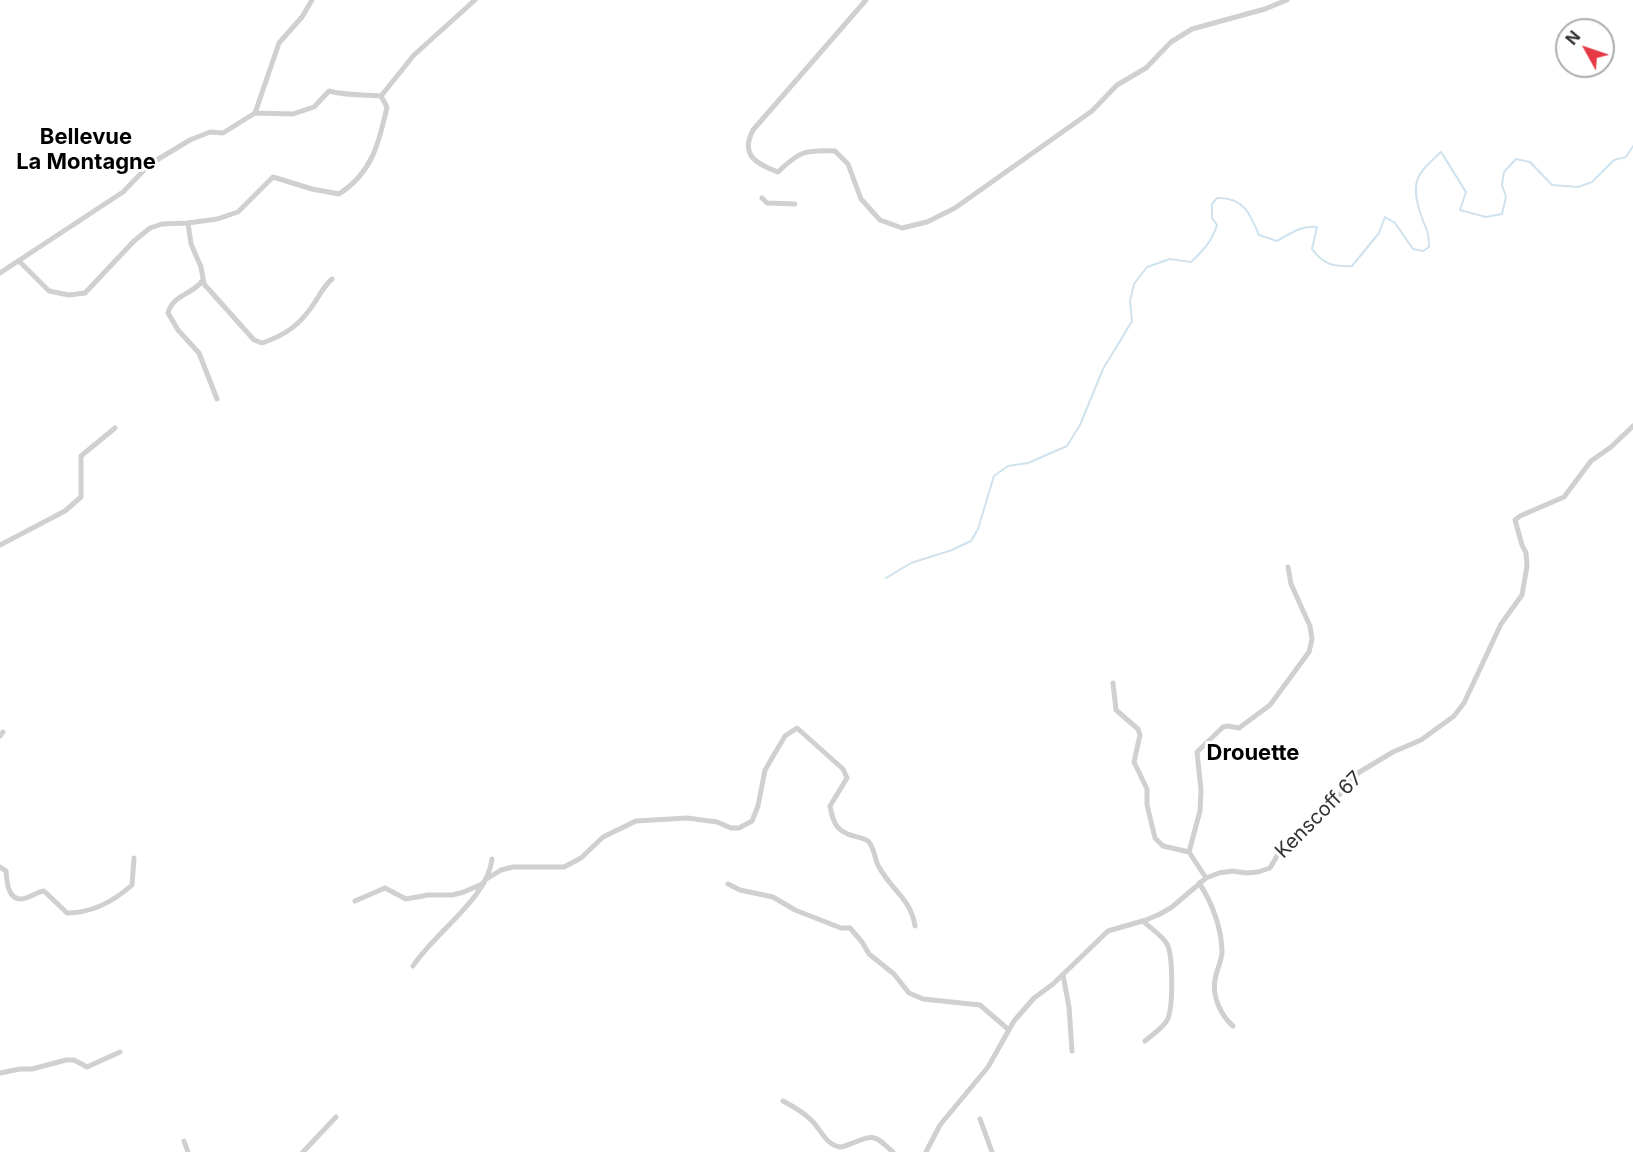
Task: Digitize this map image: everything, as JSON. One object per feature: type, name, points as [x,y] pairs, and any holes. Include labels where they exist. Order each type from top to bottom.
[{"type":"street","points":[[255,113],[279,43],[302,17],[312,0]]},
{"type":"street","points":[[381,96],[414,55],[476,0]]},
{"type":"street","points":[[866,0],[753,130],[748,148],[756,162],[778,172],[801,153],[809,150],[835,152],[848,164],[861,199],[880,220],[902,228],[927,222],[955,208],[1092,111],[1117,85],[1146,68],[1171,42],[1192,29],[1242,16],[1287,0]]},
{"type":"street","points":[[0,273],[123,192],[150,164],[190,141],[210,132],[223,133],[255,113],[293,114],[314,107],[329,91],[348,96],[362,94],[381,96]]},
{"type":"street","points":[[19,261],[49,291],[69,295],[85,293],[134,241],[150,228],[162,224],[217,219],[238,212],[273,177],[312,189],[339,194],[362,176],[380,140],[387,107],[381,96]]},
{"type":"street","points":[[762,198],[767,203],[795,204]]},
{"type":"street","points":[[188,223],[191,244],[201,267],[207,290],[217,298],[254,340],[262,343],[279,338],[301,321],[332,279]]},
{"type":"street","points":[[203,280],[194,291],[176,299],[170,305],[168,313],[178,330],[199,353],[218,399]]},
{"type":"street","name":"Kenscoff 67","points":[[926,1152],[940,1125],[988,1067],[1014,1020],[1034,998],[1063,975],[1108,931],[1143,921],[1172,908],[1206,878],[1225,872],[1246,873],[1270,868],[1280,850],[1290,844],[1318,811],[1340,794],[1358,773],[1393,752],[1420,740],[1454,716],[1464,703],[1501,624],[1522,595],[1527,566],[1526,553],[1521,545],[1515,520],[1564,497],[1591,461],[1611,447],[1633,426]]},
{"type":"street","points":[[0,545],[66,511],[81,497],[81,456],[115,429]]},
{"type":"street","points":[[1189,852],[1200,811],[1202,790],[1196,757],[1199,748],[1223,727],[1239,728],[1270,705],[1309,652],[1312,639],[1310,626],[1290,584],[1288,567]]},
{"type":"street","points":[[1113,683],[1116,710],[1138,729],[1140,735],[1134,762],[1147,789],[1147,805],[1155,838],[1163,846],[1189,852],[1206,878]]},
{"type":"street","points":[[355,901],[385,888],[406,899],[428,895],[452,895],[484,882],[501,870],[513,867],[564,867],[581,858],[603,837],[636,821],[687,818],[739,828],[752,821],[758,806],[765,770],[785,736],[798,728],[832,762],[843,769],[847,778],[830,806],[836,826],[846,834],[863,839],[870,844],[874,859],[889,885],[911,908],[915,926]]},
{"type":"street","points":[[0,867],[6,871],[10,892],[15,897],[21,899],[44,891],[67,913],[77,913],[110,901],[132,885],[134,858]]},
{"type":"street","points":[[413,966],[484,882],[490,871],[492,859]]},
{"type":"street","points":[[1198,883],[1208,897],[1213,911],[1222,951],[1214,982],[1219,1008],[1227,1022],[1233,1026]]},
{"type":"street","points":[[728,884],[740,891],[773,897],[795,910],[841,928],[850,928],[869,954],[894,974],[909,993],[923,999],[980,1005],[1009,1030]]},
{"type":"street","points":[[1143,921],[1167,943],[1172,992],[1170,1014],[1166,1023],[1145,1041]]},
{"type":"street","points":[[1063,975],[1069,1007],[1072,1051]]},
{"type":"street","points":[[0,1073],[32,1069],[66,1060],[74,1060],[87,1067],[120,1052]]},
{"type":"street","points":[[783,1101],[806,1114],[822,1135],[835,1145],[845,1146],[874,1137],[893,1152]]},
{"type":"street","points":[[303,1152],[336,1117]]},
{"type":"street","points":[[980,1119],[992,1152]]},
{"type":"street","points":[[184,1141],[188,1152]]},
{"type":"waterway","points":[[886,578],[911,563],[952,550],[971,541],[978,529],[994,476],[1008,466],[1028,463],[1067,446],[1080,425],[1103,369],[1132,321],[1130,301],[1134,284],[1147,267],[1170,259],[1191,262],[1199,254],[1210,241],[1217,225],[1212,218],[1212,204],[1217,198],[1226,198],[1239,203],[1249,213],[1259,235],[1277,241],[1301,229],[1317,227],[1312,249],[1316,254],[1329,264],[1352,266],[1379,233],[1385,217],[1395,223],[1413,249],[1423,251],[1429,247],[1428,233],[1418,203],[1416,186],[1421,173],[1441,152],[1466,192],[1460,210],[1486,217],[1502,214],[1506,197],[1502,185],[1504,172],[1516,159],[1530,162],[1552,185],[1578,187],[1592,182],[1614,160],[1626,157],[1633,146]]},
{"type":"district","name":"Bellevue La Montagne","points":[[86,150]]},
{"type":"district","name":"Drouette","points":[[1253,753]]}]
